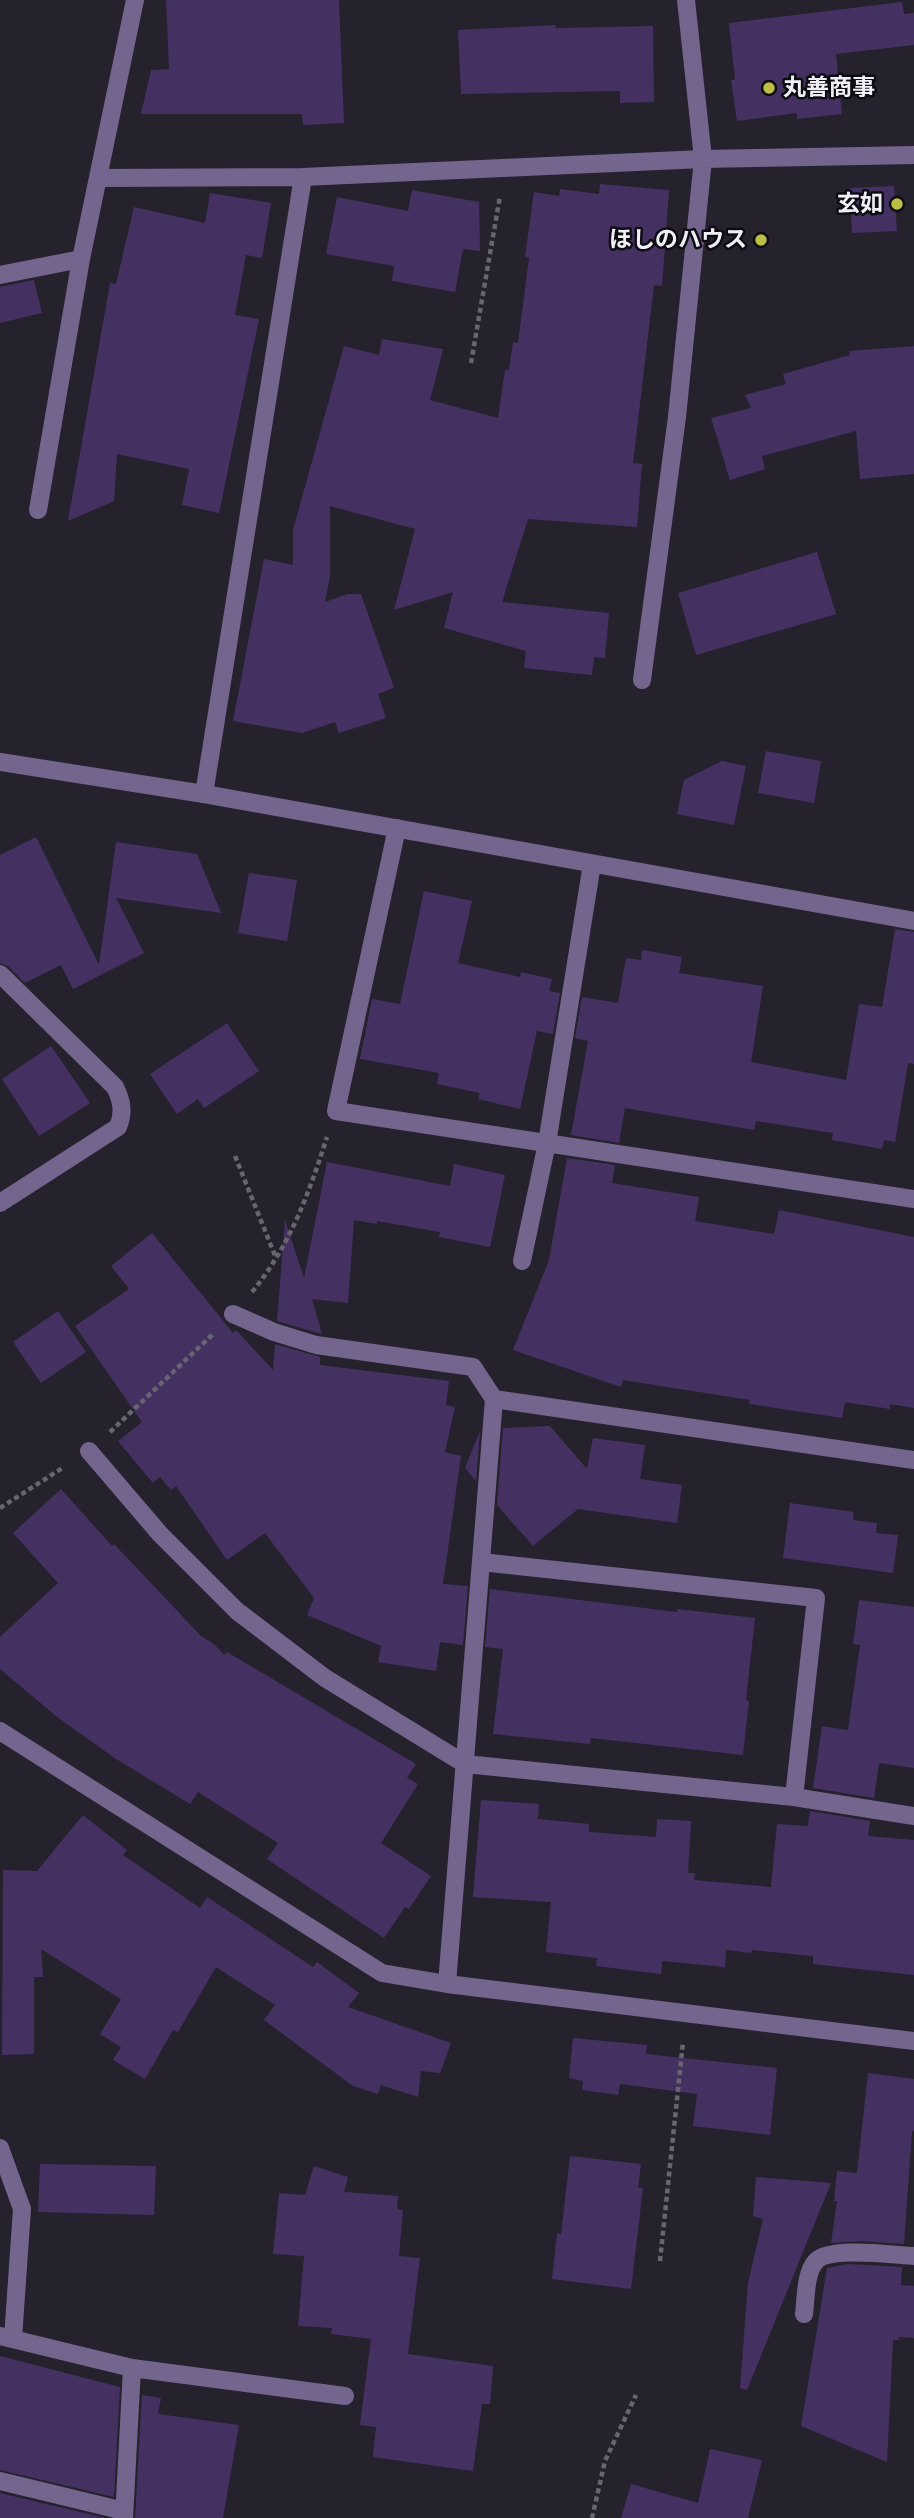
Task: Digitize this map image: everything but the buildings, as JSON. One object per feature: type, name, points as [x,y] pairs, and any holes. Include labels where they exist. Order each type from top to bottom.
[{"type":"street","points":[[38,510],[81,260],[135,0]]},
{"type":"street","points":[[642,680],[677,417],[703,159],[686,0]]},
{"type":"street","points":[[99,178],[303,177],[703,159],[914,155]]},
{"type":"street","points":[[204,794],[303,177]]},
{"type":"street","points":[[0,275],[81,260]]},
{"type":"street","points":[[0,761],[204,794],[914,921]]},
{"type":"street","points":[[397,828],[336,1111],[914,1199]]},
{"type":"street","points":[[522,1261],[547,1143],[592,864]]},
{"type":"street","points":[[0,974],[116,1087],[121,1098],[122,1118],[118,1127],[0,1203]]},
{"type":"street","points":[[233,1314],[274,1332],[316,1345],[473,1367],[494,1399],[447,1984]]},
{"type":"street","points":[[494,1399],[914,1460]]},
{"type":"street","points":[[89,1451],[160,1534],[237,1611],[324,1678],[465,1764],[794,1797],[914,1816]]},
{"type":"street","points":[[481,1562],[816,1598],[794,1797]]},
{"type":"street","points":[[0,1731],[382,1973],[447,1984],[914,2041]]},
{"type":"street","points":[[0,2148],[22,2209],[7,2337],[132,2368],[345,2396]]},
{"type":"street","points":[[804,2314],[809,2276],[817,2260],[833,2253],[914,2256]]},
{"type":"street","points":[[0,2481],[124,2515],[132,2368]]},
{"type":"path","points":[[471,363],[505,168]]},
{"type":"path","points":[[0,1508],[89,1451],[233,1314],[276,1259],[295,1226],[311,1189],[336,1111]]},
{"type":"path","points":[[235,1156],[276,1259]]},
{"type":"path","points":[[660,2261],[687,2013]]},
{"type":"path","points":[[592,2518],[605,2461],[636,2395]]},
{"type":"place","name":"丸善商事","points":[[769,88]]},
{"type":"place","name":"玄如","points":[[897,204]]},
{"type":"place","name":"ほしのハウス","points":[[761,240]]}]
